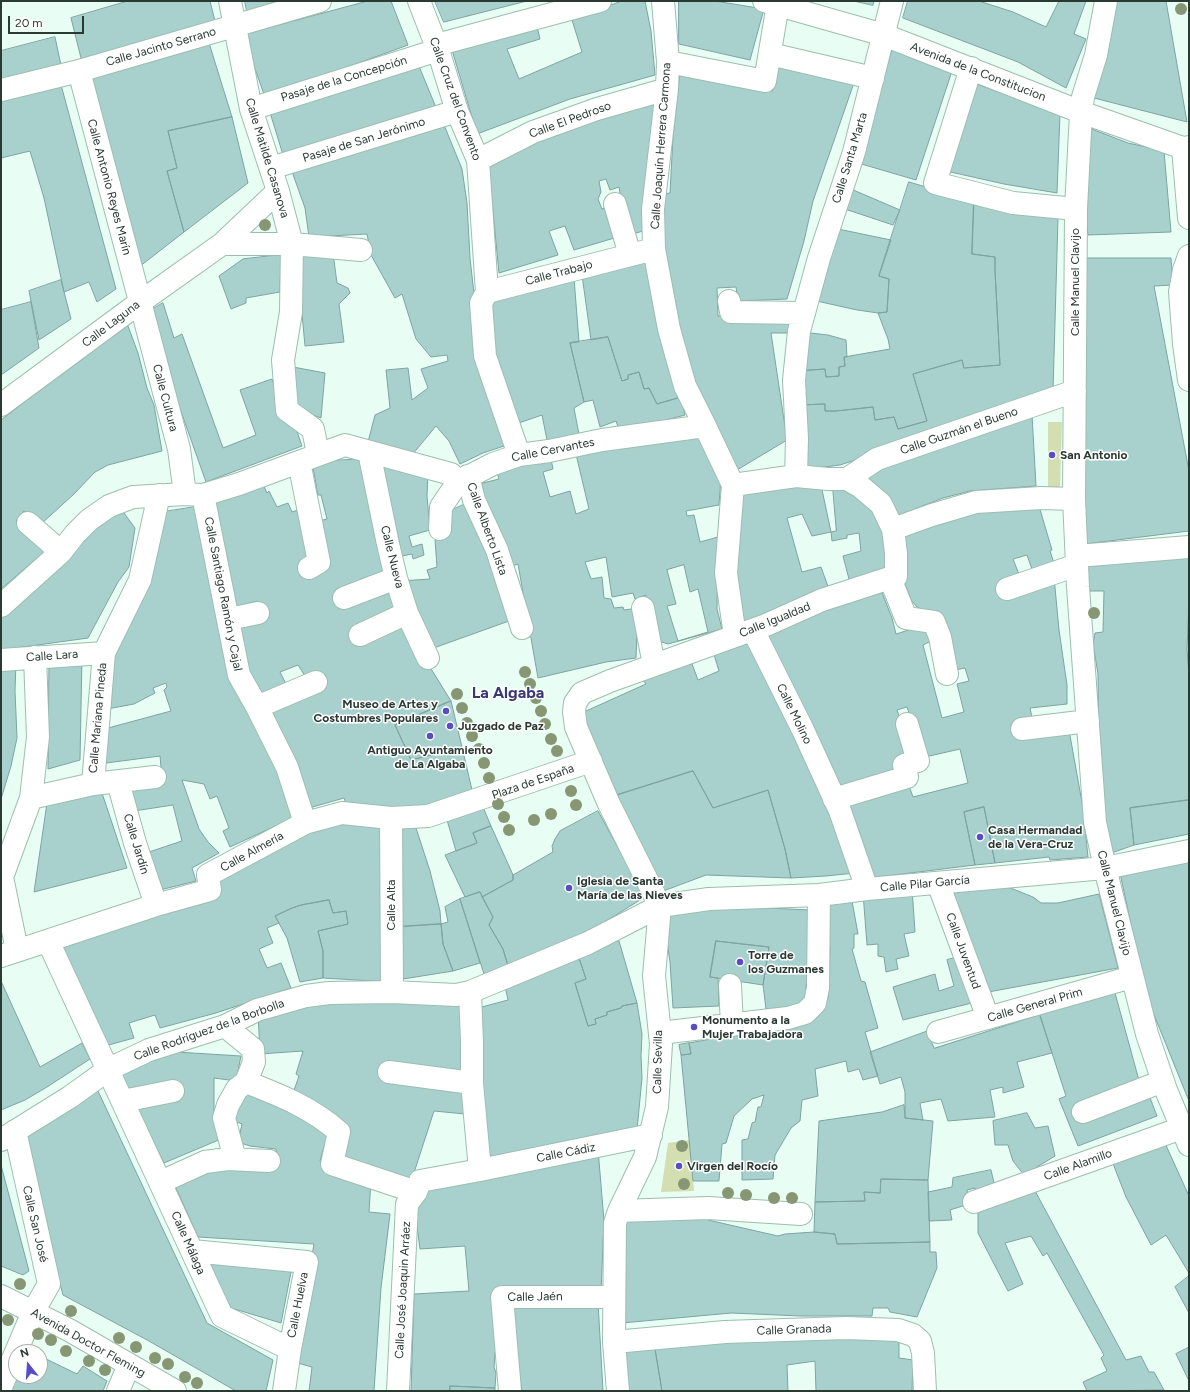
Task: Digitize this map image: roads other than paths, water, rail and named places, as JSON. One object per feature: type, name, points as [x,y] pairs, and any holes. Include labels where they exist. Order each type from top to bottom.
[{"type":"street","name":"Calle Matilde Casanova","points":[[230,1],[251,108],[278,190],[292,244],[291,312],[283,360],[287,410],[313,428],[308,458]]},
{"type":"street","name":"Calle Jacinto Serrano","points":[[1,90],[79,71],[320,1]]},
{"type":"street","name":"Calle Cruz del Convento","points":[[419,1],[437,48],[457,111],[478,160],[487,292],[481,303],[485,356],[519,455]]},
{"type":"street","points":[[437,48],[600,1]]},
{"type":"street","name":"Calle Joaquín Herrera Carmona","points":[[663,1],[668,62],[667,90],[653,209],[654,248],[668,329],[685,386],[733,485],[726,573],[744,633]]},
{"type":"street","name":"Calle Santa Marta","points":[[796,476],[797,439],[794,380],[799,331],[819,258],[854,152],[892,1]]},
{"type":"street","name":"Calle Manuel Clavijo","points":[[1106,1],[1096,55],[1083,97],[1076,209],[1074,499],[1095,822],[1105,868],[1147,1034],[1163,1081],[1185,1137]]},
{"type":"street","points":[[668,62],[765,81],[770,54],[771,2]]},
{"type":"street","name":"Avenida de la Constitucion","points":[[771,2],[884,35],[1081,112],[1186,147]]},
{"type":"street","name":"Pasaje de la Concepción","points":[[251,108],[437,48]]},
{"type":"street","points":[[770,54],[873,78]]},
{"type":"street","points":[[971,68],[935,183],[1013,203],[1076,209]]},
{"type":"street","name":"Calle Antonio Reyes Marín","points":[[79,71],[139,303]]},
{"type":"street","name":"Calle El Pedroso","points":[[478,160],[533,132],[597,109],[667,90]]},
{"type":"street","name":"Pasaje de San Jerónimo","points":[[271,168],[457,111]]},
{"type":"street","points":[[1186,147],[1189,218]]},
{"type":"street","name":"Calle Laguna","points":[[1,405],[222,244],[278,190]]},
{"type":"street","points":[[615,204],[630,255]]},
{"type":"street","points":[[222,244],[292,244],[361,250]]},
{"type":"street","name":"Calle Trabajo","points":[[487,292],[654,248]]},
{"type":"street","points":[[1189,256],[1184,270],[1180,292],[1184,344],[1189,380]]},
{"type":"street","points":[[729,301],[731,312],[804,313]]},
{"type":"street","name":"Calle Cultura","points":[[139,303],[178,449],[194,495]]},
{"type":"street","name":"Calle Guzmán el Bueno","points":[[847,479],[877,459],[1075,391]]},
{"type":"street","name":"Calle Cervantes","points":[[440,529],[441,507],[458,482],[460,475],[519,455],[549,451],[602,440],[705,426]]},
{"type":"street","points":[[1,606],[61,552],[75,534],[89,520],[109,506],[134,497],[194,495],[239,484],[345,445],[460,475]]},
{"type":"street","name":"Calle Nueva","points":[[369,452],[396,578],[407,613],[428,658]]},
{"type":"street","points":[[308,458],[319,562],[309,568]]},
{"type":"street","name":"Calle Alberto Lista","points":[[460,475],[474,500],[497,550],[522,628]]},
{"type":"street","points":[[733,485],[796,476],[847,479],[861,487],[881,504],[893,529],[896,553],[893,577],[906,618],[934,622],[940,637],[947,674]]},
{"type":"street","name":"Calle Mariana Pineda","points":[[93,784],[104,653],[140,580],[159,495]]},
{"type":"street","name":"Calle Santiago Ramón y Cajal","points":[[194,495],[229,619],[239,675],[287,767],[305,823]]},
{"type":"street","points":[[893,529],[932,515],[976,502],[1041,498],[1074,499]]},
{"type":"street","points":[[28,523],[61,552]]},
{"type":"street","points":[[1007,589],[1077,561],[1189,547]]},
{"type":"street","name":"Calle Igualdad","points":[[591,761],[576,727],[574,712],[575,703],[582,693],[610,681],[744,633],[822,600],[893,577]]},
{"type":"street","points":[[344,598],[396,578]]},
{"type":"street","points":[[643,608],[654,665]]},
{"type":"street","points":[[229,619],[258,613]]},
{"type":"street","points":[[360,635],[407,613]]},
{"type":"street","name":"Calle Molino","points":[[744,633],[803,730],[840,811],[867,889]]},
{"type":"street","name":"Calle Lara","points":[[1,660],[104,653]]},
{"type":"street","points":[[9,953],[2,877],[31,798],[38,737],[35,657]]},
{"type":"street","points":[[257,707],[316,682]]},
{"type":"street","points":[[1022,729],[1088,721]]},
{"type":"street","points":[[834,799],[907,777],[904,765],[918,761],[907,724]]},
{"type":"street","points":[[591,761],[609,804],[660,906]]},
{"type":"street","name":"Plaza de España","points":[[474,801],[591,761]]},
{"type":"street","points":[[31,798],[93,784],[155,777]]},
{"type":"street","name":"Calle Jardín","points":[[118,782],[135,843],[156,905]]},
{"type":"street","name":"Calle Almería","points":[[9,953],[156,905],[210,890],[208,875],[305,823],[342,813],[391,818],[428,816],[474,801]]},
{"type":"street","name":"Calle Alta","points":[[391,818],[392,992]]},
{"type":"street","name":"Calle Pilar García","points":[[660,906],[709,899],[820,895],[867,889],[1105,868],[1189,851]]},
{"type":"street","name":"Calle Juventud","points":[[938,883],[988,1018]]},
{"type":"street","points":[[660,1033],[788,1018],[805,1013],[815,1003],[818,988],[820,895]]},
{"type":"street","name":"Calle Rodríguez de la Borbolla","points":[[8,1136],[70,1097],[109,1069],[149,1050],[225,1026],[257,1010],[306,996],[352,992],[456,995],[470,992],[588,944],[660,906]]},
{"type":"street","name":"Calle Sevilla","points":[[618,1391],[614,1342],[616,1223],[645,1157],[657,1107],[661,1044],[654,976],[660,906]]},
{"type":"street","name":"Calle Málaga","points":[[48,941],[109,1069],[222,1316],[290,1349]]},
{"type":"street","name":"Calle General Prim","points":[[938,1032],[1132,977]]},
{"type":"street","points":[[730,985],[732,1025]]},
{"type":"street","points":[[470,992],[472,1083],[480,1170]]},
{"type":"street","points":[[225,1026],[254,1049],[254,1062],[246,1082],[237,1089],[228,1105],[224,1118],[235,1159]]},
{"type":"street","points":[[389,1072],[472,1083]]},
{"type":"street","points":[[1083,1112],[1163,1081]]},
{"type":"street","points":[[246,1082],[296,1102],[324,1118],[339,1132],[332,1164],[416,1192]]},
{"type":"street","points":[[123,1100],[173,1091]]},
{"type":"street","name":"Calle San José","points":[[1,1388],[33,1312],[49,1284],[8,1136]]},
{"type":"street","name":"Calle Cádiz","points":[[416,1192],[420,1181],[651,1136]]},
{"type":"street","name":"Calle Alamillo","points":[[974,1202],[1185,1137]]},
{"type":"street","points":[[161,1182],[205,1162],[228,1158],[269,1161]]},
{"type":"street","name":"Calle José Joaquin Arráez","points":[[398,1391],[407,1204],[416,1192]]},
{"type":"street","points":[[620,1211],[708,1208],[801,1214]]},
{"type":"street","name":"Calle Huelva","points":[[192,1251],[307,1262],[290,1349],[284,1391]]},
{"type":"street","name":"Avenida Doctor Fleming","points":[[1,1296],[69,1330],[175,1391]]},
{"type":"street","name":"Calle Jaén","points":[[510,1391],[502,1297],[614,1297]]},
{"type":"street","name":"Calle Granada","points":[[614,1342],[724,1332],[846,1328],[898,1330],[913,1335],[920,1341],[923,1353],[925,1391]]},
{"type":"street","points":[[118,1391],[129,1365]]},
{"type":"place","name":"San Antonio","points":[[1052,455]]},
{"type":"place","name":"Museo de Artes y Costumbres Populares","points":[[446,711]]},
{"type":"place","name":"Juzgado de Paz","points":[[450,726]]},
{"type":"place","name":"Antiguo Ayuntamiento de La Algaba","points":[[430,736]]},
{"type":"place","name":"Casa Hermandad de la Vera-Cruz","points":[[980,837]]},
{"type":"place","name":"Iglesia de Santa María de las Nieves","points":[[569,888]]},
{"type":"place","name":"Torre de los Guzmanes","points":[[740,962]]},
{"type":"place","name":"Monumento a la Mujer Trabajadora","points":[[694,1027]]},
{"type":"place","name":"Virgen del Rocío","points":[[679,1166]]},
{"type":"district","name":"La Algaba","points":[[508,693]]}]
